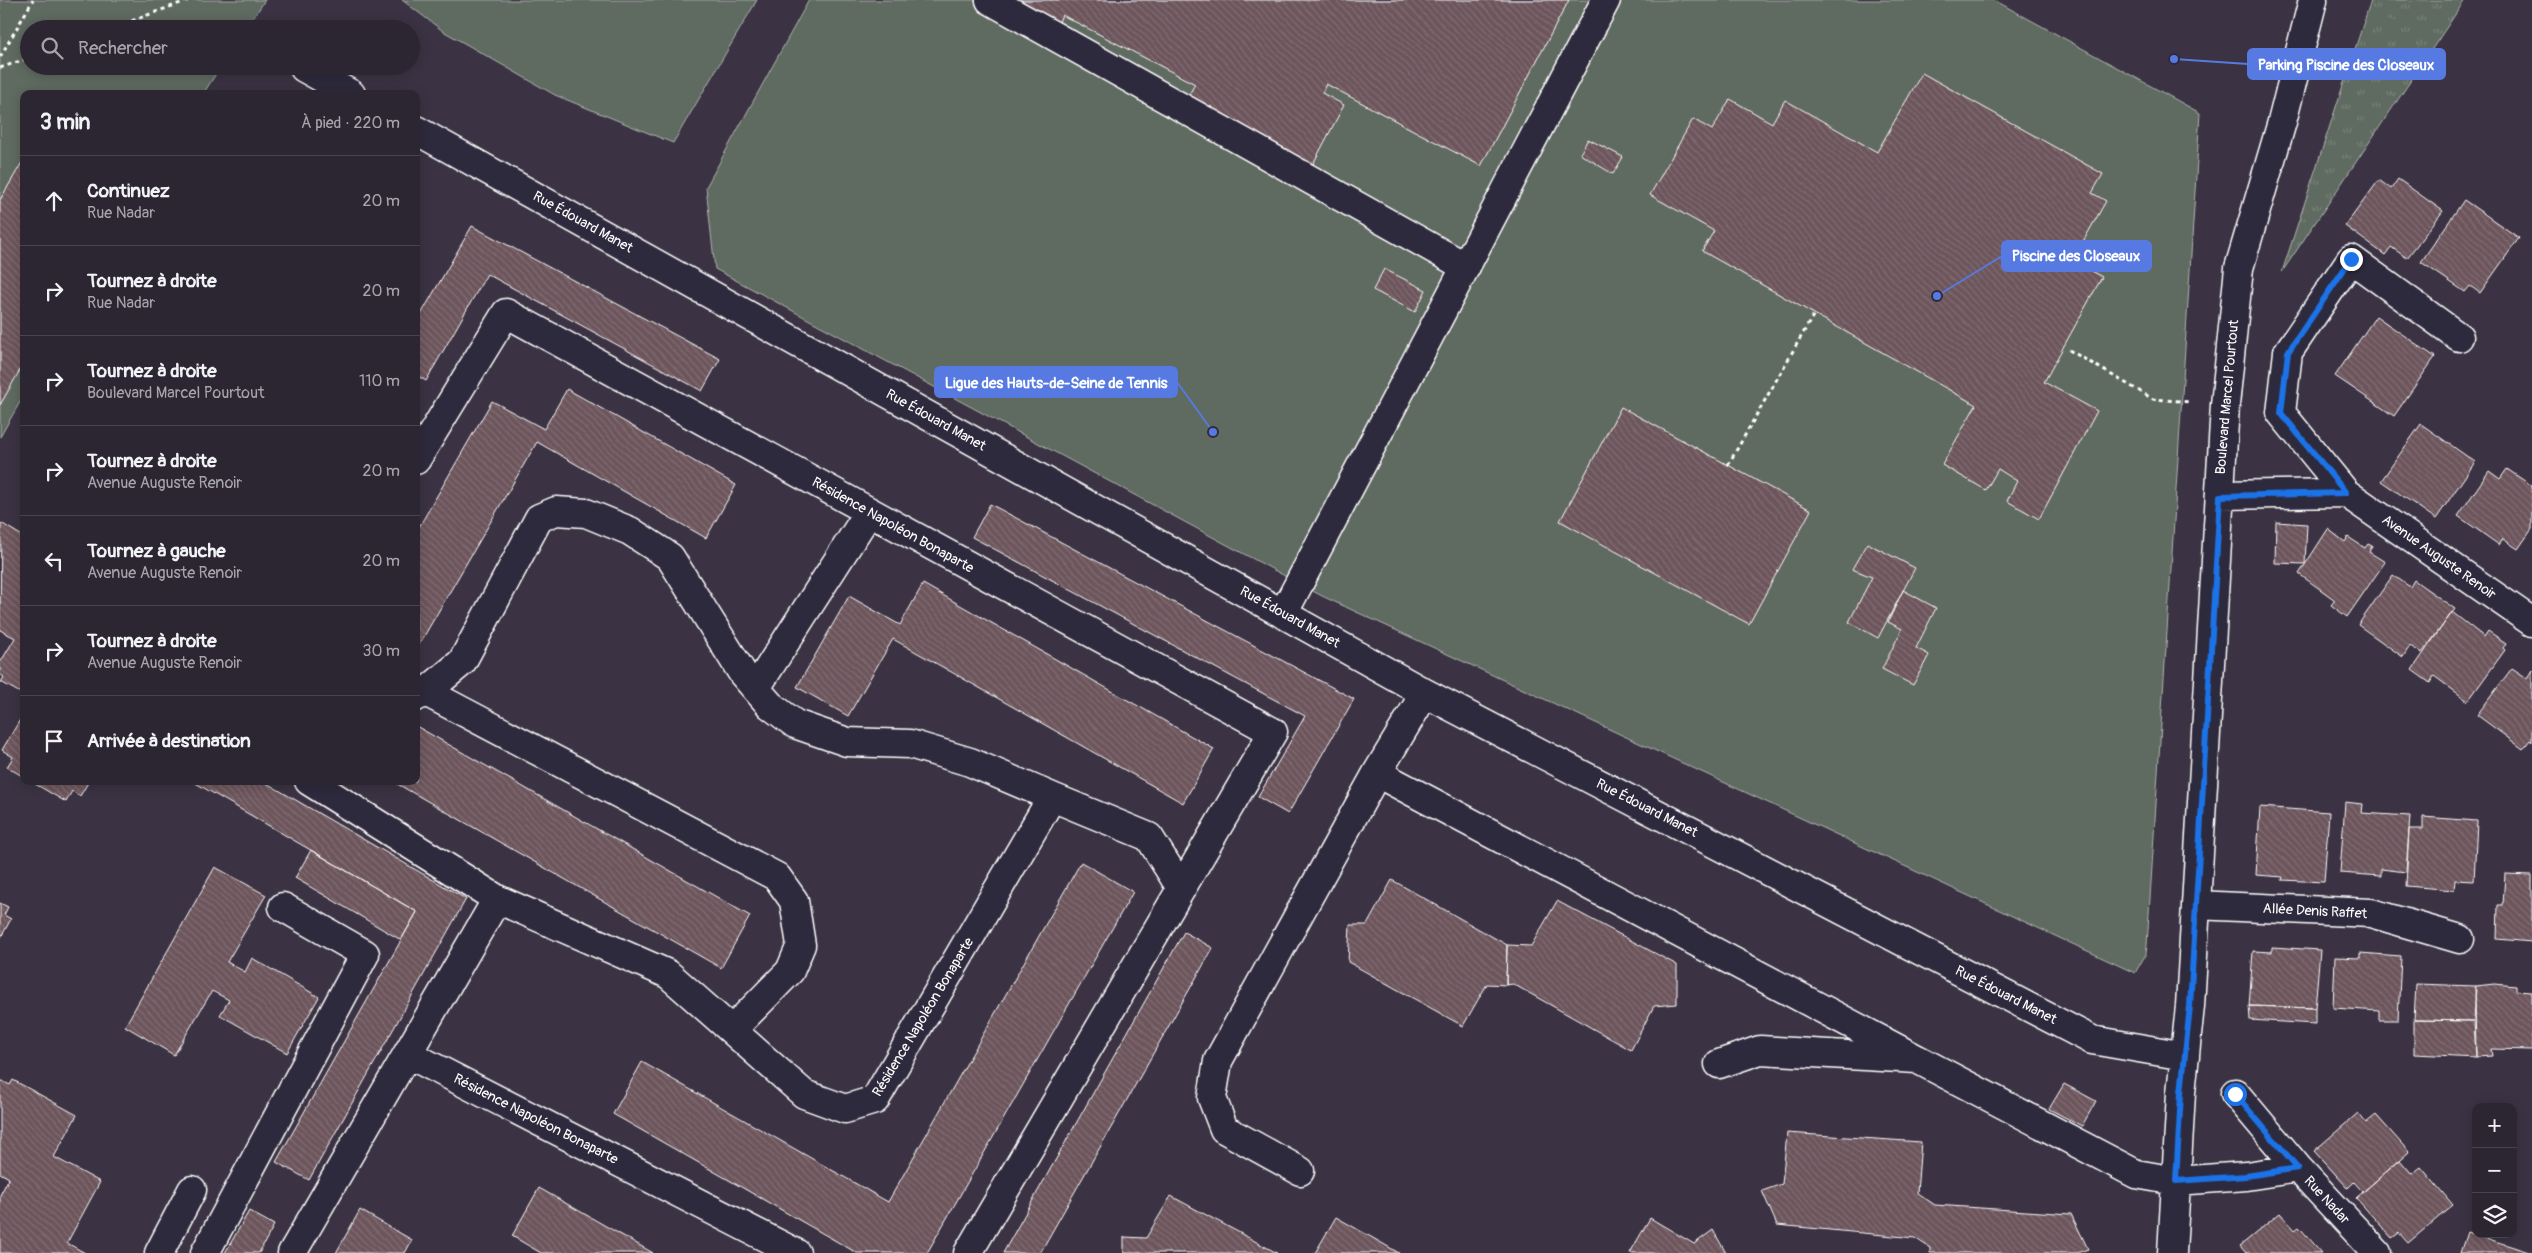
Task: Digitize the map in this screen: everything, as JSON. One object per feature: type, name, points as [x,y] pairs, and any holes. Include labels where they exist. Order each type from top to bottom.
[{"type":"street","points":[[990,0],[1466,267]]},
{"type":"street","points":[[1283,614],[1606,0]]},
{"type":"street","name":"Boulevard Marcel Pourtout","points":[[2172,1253],[2196,905],[2225,405],[2238,268],[2282,122],[2312,0]]},
{"type":"street","points":[[317,75],[345,90]]},
{"type":"street","name":"Rue Édouard Manet","points":[[420,132],[1425,693],[2092,1040],[2185,1056]]},
{"type":"street","name":"Avenue Auguste Renoir","points":[[2459,337],[2351,259],[2288,352],[2281,413],[2346,493],[2532,622]]},
{"type":"street","name":"Résidence Napoléon Bonaparte","points":[[420,453],[506,313],[1273,732],[968,1253]]},
{"type":"street","points":[[2220,496],[2346,493]]},
{"type":"street","points":[[732,1030],[790,970],[801,945],[794,901],[777,877],[421,695],[462,662],[539,518],[556,511],[586,513],[630,531],[670,557],[743,674],[770,704],[795,724],[847,742],[910,744],[970,762],[1149,837],[1181,888]]},
{"type":"street","points":[[756,688],[869,512]]},
{"type":"street","points":[[1300,1170],[1224,1129],[1212,1098],[1218,1061],[1377,772],[1425,693]]},
{"type":"street","name":"Rue Nadar","points":[[1377,772],[2136,1174],[2176,1181],[2246,1176],[2298,1168]]},
{"type":"street","name":"Résidence Napoléon Bonaparte","points":[[314,785],[497,899],[668,974],[804,1094],[845,1109],[875,1100],[1052,797]]},
{"type":"street","points":[[292,1253],[497,899]]},
{"type":"street","name":"Allée Denis Raffet","points":[[2196,905],[2371,913],[2460,939]]},
{"type":"street","points":[[205,1253],[365,954],[283,907]]},
{"type":"street","points":[[1719,1064],[1760,1050],[1917,1059]]},
{"type":"street","name":"Résidence Napoléon Bonaparte","points":[[408,1054],[796,1253]]},
{"type":"street","name":"Rue Nadar","points":[[2235,1094],[2298,1168],[2377,1253]]},
{"type":"street","points":[[159,1253],[192,1190]]},
{"type":"path","points":[[21,20],[33,0]]},
{"type":"path","points":[[134,20],[189,0]]},
{"type":"path","points":[[0,57],[20,22]]},
{"type":"path","points":[[0,68],[20,61]]},
{"type":"path","points":[[1728,465],[1814,314]]},
{"type":"path","points":[[2069,350],[2152,399],[2199,403]]},
{"type":"green space","points":[[0,0],[265,0],[252,20],[20,20],[20,75],[215,75],[206,90],[20,90],[20,402],[0,437]]},
{"type":"green space","points":[[402,0],[757,0],[673,143],[555,95],[443,31]]},
{"type":"green space","points":[[809,0],[1994,0],[2200,113],[2147,945],[2146,954],[2135,973],[1322,596],[715,269],[706,187]]},
{"type":"green space","points":[[2371,0],[2465,0],[2282,272]]},
{"type":"building","points":[[1008,0],[1569,0],[1481,166],[1326,84],[1322,93],[1344,105],[1313,164],[1187,98],[1195,84],[1062,15],[1057,26]]},
{"type":"building","points":[[1922,73],[2103,174],[2092,193],[2106,201],[2072,261],[2102,277],[2044,382],[2097,411],[2039,519],[2007,501],[2017,481],[1998,469],[1986,490],[1942,465],[1976,405],[1702,251],[1714,231],[1650,195],[1693,119],[1712,130],[1730,99],[1772,123],[1785,100],[1877,152]]},
{"type":"building","points":[[1588,139],[1623,157],[1613,174],[1580,154]]},
{"type":"building","points":[[20,166],[20,370],[0,405],[0,200]]},
{"type":"building","points":[[2398,179],[2443,211],[2407,258],[2391,247],[2385,255],[2345,226],[2379,180],[2391,189]]},
{"type":"building","points":[[2464,200],[2519,238],[2480,293],[2470,286],[2465,292],[2421,262]]},
{"type":"building","points":[[472,226],[720,359],[702,391],[487,274],[426,381],[420,377],[420,316]]},
{"type":"building","points":[[1384,269],[1426,290],[1415,312],[1373,290]]},
{"type":"building","points":[[2376,316],[2435,357],[2394,416],[2335,376]]},
{"type":"building","points":[[567,389],[736,485],[706,538],[537,442],[420,643],[420,525],[492,401],[544,429]]},
{"type":"building","points":[[1621,407],[1811,510],[1749,624],[1560,521]]},
{"type":"building","points":[[2421,424],[2475,462],[2436,519],[2381,481]]},
{"type":"building","points":[[2507,469],[2532,486],[2532,529],[2518,549],[2503,539],[2499,545],[2458,516],[2489,471],[2500,479]]},
{"type":"building","points":[[990,504],[1354,699],[1288,814],[1258,797],[1305,716],[972,537]]},
{"type":"building","points":[[2276,522],[2307,524],[2305,564],[2275,563]]},
{"type":"building","points":[[1,523],[20,535],[20,693],[1,682],[4,677],[0,674],[0,663],[15,638],[0,630]]},
{"type":"building","points":[[2328,529],[2345,542],[2348,537],[2365,548],[2368,544],[2372,546],[2369,552],[2385,562],[2347,617],[2331,605],[2335,600],[2299,574]]},
{"type":"building","points":[[1867,543],[1915,568],[1878,638],[1849,622],[1872,577],[1852,569]]},
{"type":"building","points":[[2393,575],[2410,587],[2414,580],[2455,609],[2422,653],[2410,646],[2403,657],[2358,625]]},
{"type":"building","points":[[923,584],[1214,749],[1183,803],[893,639],[848,716],[797,687],[849,596],[900,625]]},
{"type":"building","points":[[1903,590],[1936,608],[1916,648],[1929,655],[1913,685],[1882,669],[1902,629],[1888,622]]},
{"type":"building","points":[[2452,612],[2484,637],[2488,631],[2506,643],[2503,648],[2505,650],[2468,701],[2434,676],[2430,683],[2412,670]]},
{"type":"building","points":[[2512,668],[2527,678],[2532,670],[2532,742],[2530,740],[2523,749],[2477,715]]},
{"type":"building","points":[[20,720],[20,775],[7,767],[13,757],[2,750]]},
{"type":"building","points":[[420,728],[750,916],[721,968],[399,785],[420,785]]},
{"type":"building","points":[[37,785],[87,785],[80,796],[72,791],[66,802]]},
{"type":"building","points":[[199,785],[270,785],[466,899],[309,1180],[276,1162],[417,912]]},
{"type":"building","points":[[2345,802],[2362,804],[2361,813],[2410,816],[2406,872],[2381,869],[2381,876],[2340,873]]},
{"type":"building","points":[[2260,807],[2329,812],[2324,882],[2282,880],[2283,877],[2256,875]]},
{"type":"building","points":[[2423,817],[2477,821],[2474,881],[2455,880],[2454,890],[2406,886],[2409,829],[2423,829]]},
{"type":"building","points":[[311,850],[417,912],[401,940],[295,878]]},
{"type":"building","points":[[1081,862],[1133,892],[927,1253],[857,1253],[613,1114],[642,1062],[888,1202]]},
{"type":"building","points":[[215,867],[266,895],[227,962],[245,972],[252,958],[319,997],[287,1053],[220,1015],[229,1000],[212,991],[174,1055],[125,1026]]},
{"type":"building","points":[[2505,874],[2532,875],[2532,942],[2497,939],[2498,905],[2503,905]]},
{"type":"building","points":[[1392,880],[1507,945],[1506,985],[1487,984],[1463,1026],[1348,962],[1350,925],[1367,925]]},
{"type":"building","points":[[1557,901],[1677,965],[1677,1004],[1654,1006],[1631,1050],[1513,984],[1506,985],[1507,945],[1531,946]]},
{"type":"building","points":[[0,903],[8,907],[4,915],[11,919],[0,939]]},
{"type":"building","points":[[1184,932],[1213,948],[1040,1253],[1003,1253]]},
{"type":"building","points":[[2272,947],[2320,950],[2315,1008],[2249,1006],[2253,951],[2272,952]]},
{"type":"building","points":[[2360,953],[2401,956],[2398,1020],[2379,1020],[2379,1011],[2333,1008],[2335,957],[2360,958]]},
{"type":"building","points":[[2416,984],[2476,986],[2474,1021],[2414,1020]]},
{"type":"building","points":[[2494,984],[2516,986],[2516,991],[2532,992],[2532,1050],[2491,1049],[2492,1056],[2476,1057],[2475,988],[2476,986]]},
{"type":"building","points":[[2249,1006],[2315,1008],[2315,1024],[2250,1020]]},
{"type":"building","points":[[2414,1020],[2474,1021],[2476,1057],[2414,1054]]},
{"type":"building","points":[[0,1080],[10,1085],[13,1080],[77,1115],[54,1157],[100,1182],[67,1243],[85,1253],[0,1253],[0,1195],[9,1178],[0,1173]]},
{"type":"building","points":[[2064,1084],[2096,1101],[2082,1126],[2049,1109]]},
{"type":"building","points":[[2358,1113],[2366,1123],[2376,1115],[2409,1152],[2363,1192],[2354,1182],[2348,1188],[2314,1151]]},
{"type":"building","points":[[1787,1133],[1921,1142],[1917,1193],[1935,1205],[2071,1214],[2088,1249],[2077,1253],[1930,1253],[1930,1248],[1915,1238],[1777,1225],[1762,1191],[1782,1184]]},
{"type":"building","points":[[2400,1160],[2412,1174],[2421,1167],[2453,1205],[2408,1243],[2399,1233],[2392,1238],[2356,1198]]},
{"type":"building","points":[[539,1188],[653,1253],[541,1253],[512,1236]]},
{"type":"building","points":[[1171,1196],[1277,1253],[1124,1253],[1124,1237],[1146,1238]]},
{"type":"building","points":[[360,1210],[412,1240],[405,1253],[336,1253]]},
{"type":"building","points":[[249,1211],[274,1225],[259,1253],[225,1253]]},
{"type":"building","points":[[2280,1213],[2295,1230],[2299,1227],[2322,1253],[2246,1253],[2240,1246]]},
{"type":"building","points":[[1336,1217],[1399,1253],[1315,1253]]},
{"type":"building","points":[[1650,1218],[1694,1244],[1713,1230],[1726,1253],[1630,1253]]},
{"type":"building","points":[[2467,1232],[2472,1234],[2472,1238],[2486,1238],[2532,1253],[2460,1253]]},
{"type":"place","name":"Parking Piscine des Closeaux","points":[[2174,59]]},
{"type":"place","name":"Piscine des Closeaux","points":[[1937,296]]},
{"type":"place","name":"Ligue des Hauts-de-Seine de Tennis","points":[[1213,432]]},
{"type":"route","points":[[2235,1094],[2298,1168],[2246,1176],[2176,1181],[2181,1093],[2190,1006],[2220,496],[2346,493],[2281,413],[2288,352],[2351,259]]}]
